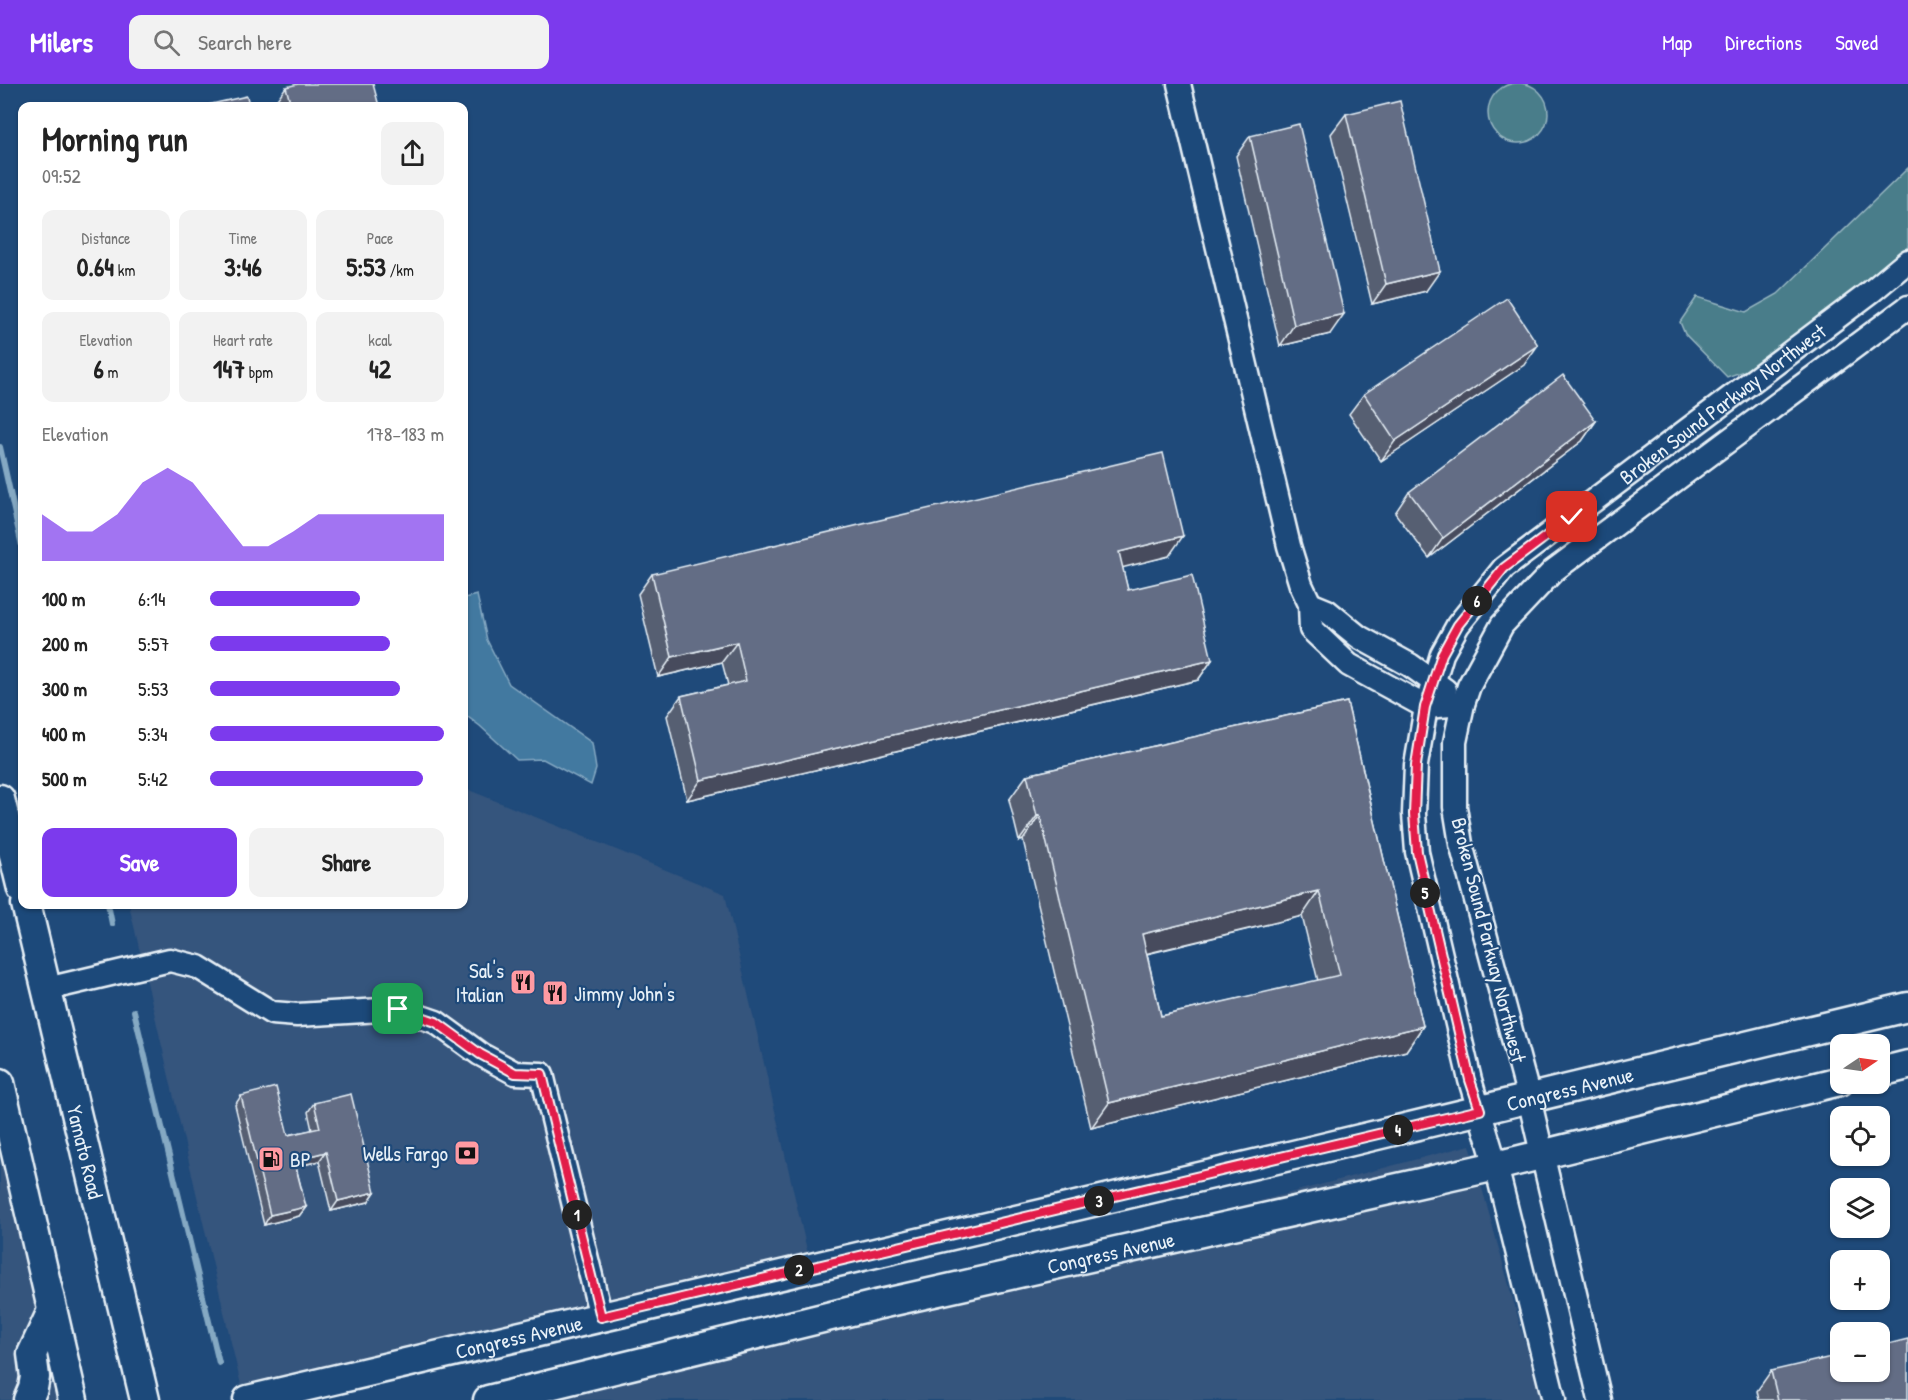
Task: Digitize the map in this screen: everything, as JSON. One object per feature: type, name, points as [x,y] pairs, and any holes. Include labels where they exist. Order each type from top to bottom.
[{"type":"main road","points":[[0,799],[18,873]]},
{"type":"main road","name":"Yamato Road","points":[[27,909],[145,1400]]},
{"type":"main road","name":"Congress Avenue","points":[[248,1400],[1480,1110],[1908,1006]]},
{"type":"main road","points":[[1890,1070],[1908,1065]]},
{"type":"main road","points":[[0,1083],[73,1400]]},
{"type":"main road","name":"Congress Avenue","points":[[488,1400],[876,1305],[1496,1166],[1830,1083]]},
{"type":"main road","points":[[28,1400],[35,1377],[32,1353],[52,1311]]},
{"type":"street","points":[[1179,84],[1289,546],[1301,585],[1310,604],[1311,629],[1348,665],[1425,707],[1463,704]]},
{"type":"street","name":"Broken Sound Parkway Northwest","points":[[1554,1400],[1496,1166],[1470,1080],[1417,852],[1414,814],[1416,765],[1425,707],[1435,682],[1442,654],[1458,625],[1504,568],[1872,291],[1908,261]]},
{"type":"street","name":"Broken Sound Parkway Northwest","points":[[1600,1400],[1529,1098],[1461,844],[1455,807],[1454,766],[1455,742],[1463,704],[1469,686],[1502,625],[1553,571],[1908,307]]},
{"type":"street","points":[[1310,604],[1327,611],[1359,637],[1410,664],[1463,704]]},
{"type":"street","points":[[47,989],[170,960],[198,967],[272,1012],[297,1015],[398,1009],[436,1022],[480,1054],[515,1073],[542,1074],[601,1317]]},
{"type":"shaded area","points":[[477,595],[487,640],[509,684],[592,743],[596,769],[591,785],[543,759],[517,760],[468,717],[468,597]]},
{"type":"shaded area","points":[[468,790],[725,894],[810,1263],[241,1385],[130,909],[468,909]]},
{"type":"shaded area","points":[[1470,1145],[1541,1400],[512,1400]]},
{"type":"shaded area","points":[[0,1148],[60,1400],[0,1400]]},
{"type":"green space","points":[[1512,83],[1524,83],[1535,88],[1543,96],[1548,113],[1546,125],[1535,138],[1524,143],[1512,143],[1501,138],[1493,130],[1488,119],[1488,107],[1493,96],[1501,88]]},
{"type":"green space","points":[[1908,168],[1908,247],[1769,362],[1727,377],[1685,334],[1680,322],[1697,297],[1746,312],[1778,294]]},
{"type":"building","points":[[298,84],[373,84],[378,102],[290,102],[286,87]]},
{"type":"building","points":[[247,96],[248,102],[221,102]]},
{"type":"building","points":[[1400,101],[1440,271],[1386,284],[1346,114]]},
{"type":"building","points":[[1299,124],[1344,314],[1294,325],[1250,136]]},
{"type":"building","points":[[1507,298],[1538,345],[1395,441],[1364,394]]},
{"type":"building","points":[[1563,375],[1596,421],[1443,538],[1409,492]]},
{"type":"building","points":[[1163,453],[1183,536],[1119,552],[1128,590],[1192,575],[1212,660],[701,780],[681,696],[746,681],[737,642],[672,657],[652,574]]},
{"type":"building","points":[[1347,702],[1423,1026],[1109,1103],[1040,815],[1037,816],[1027,775]],"holes":[[[1319,891],[1340,975],[1161,1016],[1142,934]]]},
{"type":"building","points":[[276,1087],[288,1135],[320,1128],[314,1103],[351,1094],[375,1192],[338,1201],[326,1152],[294,1160],[306,1207],[270,1215],[241,1096]]},
{"type":"building","points":[[1908,1339],[1908,1400],[1778,1400],[1771,1371],[1830,1357],[1830,1382],[1890,1382],[1890,1344]]},
{"type":"waterway","points":[[0,447],[18,528]]},
{"type":"waterway","points":[[109,909],[112,924]]},
{"type":"waterway","points":[[134,1011],[219,1363]]},
{"type":"place","name":"Sal's Italian","points":[[523,982]]},
{"type":"place","name":"Jimmy John's","points":[[555,993]]},
{"type":"place","name":"Wells Fargo","points":[[467,1153]]},
{"type":"place","name":"BP","points":[[271,1159]]},
{"type":"route","points":[[398,1009],[436,1022],[480,1054],[515,1073],[542,1074],[601,1317],[1480,1110],[1470,1080],[1417,852],[1414,814],[1420,734],[1425,707],[1435,682],[1442,654],[1458,625],[1504,568],[1572,517]]}]
